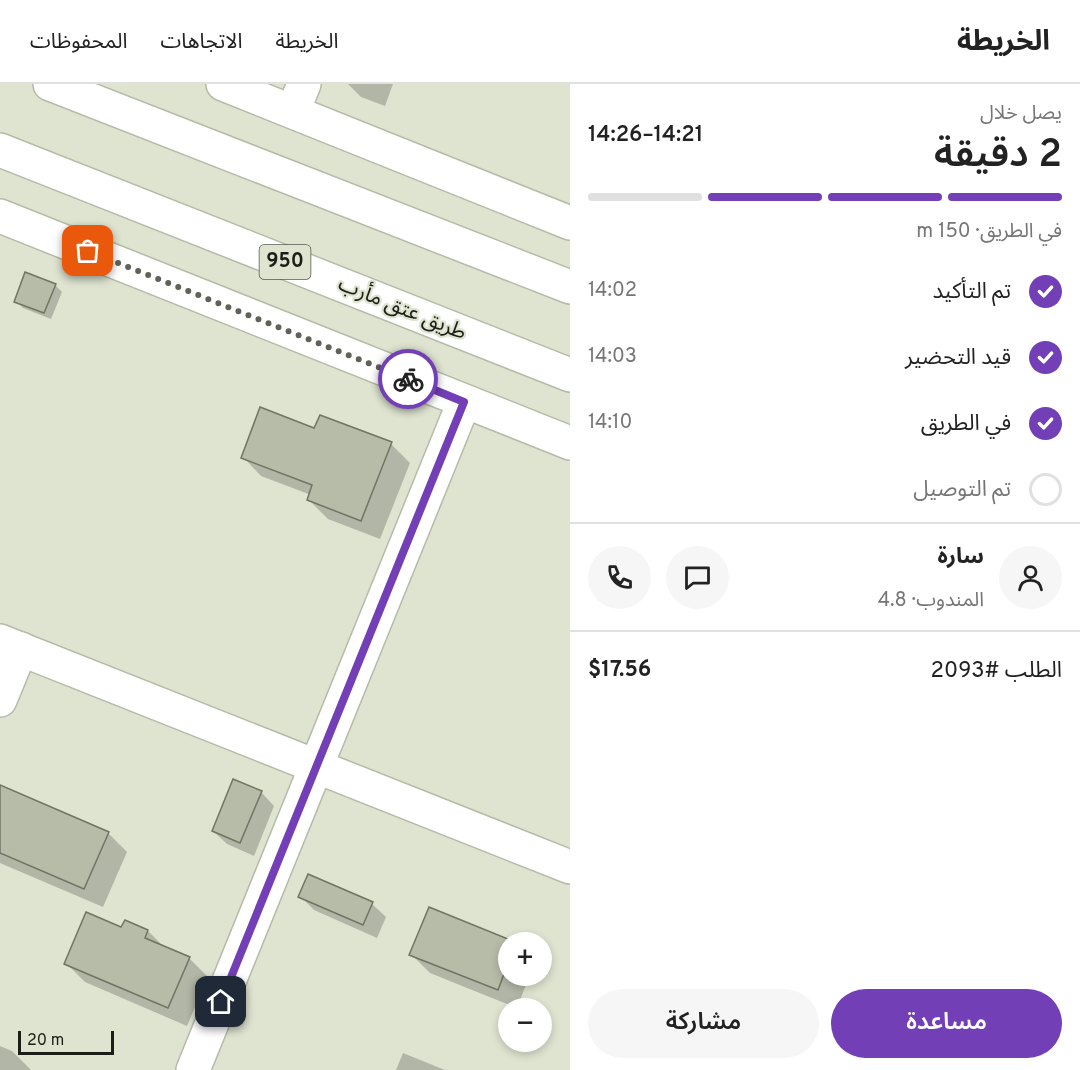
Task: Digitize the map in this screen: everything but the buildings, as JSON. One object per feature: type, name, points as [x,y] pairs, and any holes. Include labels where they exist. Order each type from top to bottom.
[{"type":"street","points":[[50,84],[570,287]]},
{"type":"street","points":[[223,84],[299,98],[570,223]]},
{"type":"street","name":"طريق عتق مأرب","points":[[0,150],[570,375]]},
{"type":"street","points":[[0,216],[570,443]]},
{"type":"street","points":[[197,1069],[316,765],[464,402]]},
{"type":"street","points":[[0,700],[10,645],[570,867]]},
{"type":"way so far","points":[[88,251],[408,379]]},
{"type":"route","points":[[221,1002],[464,402],[408,379]]}]
